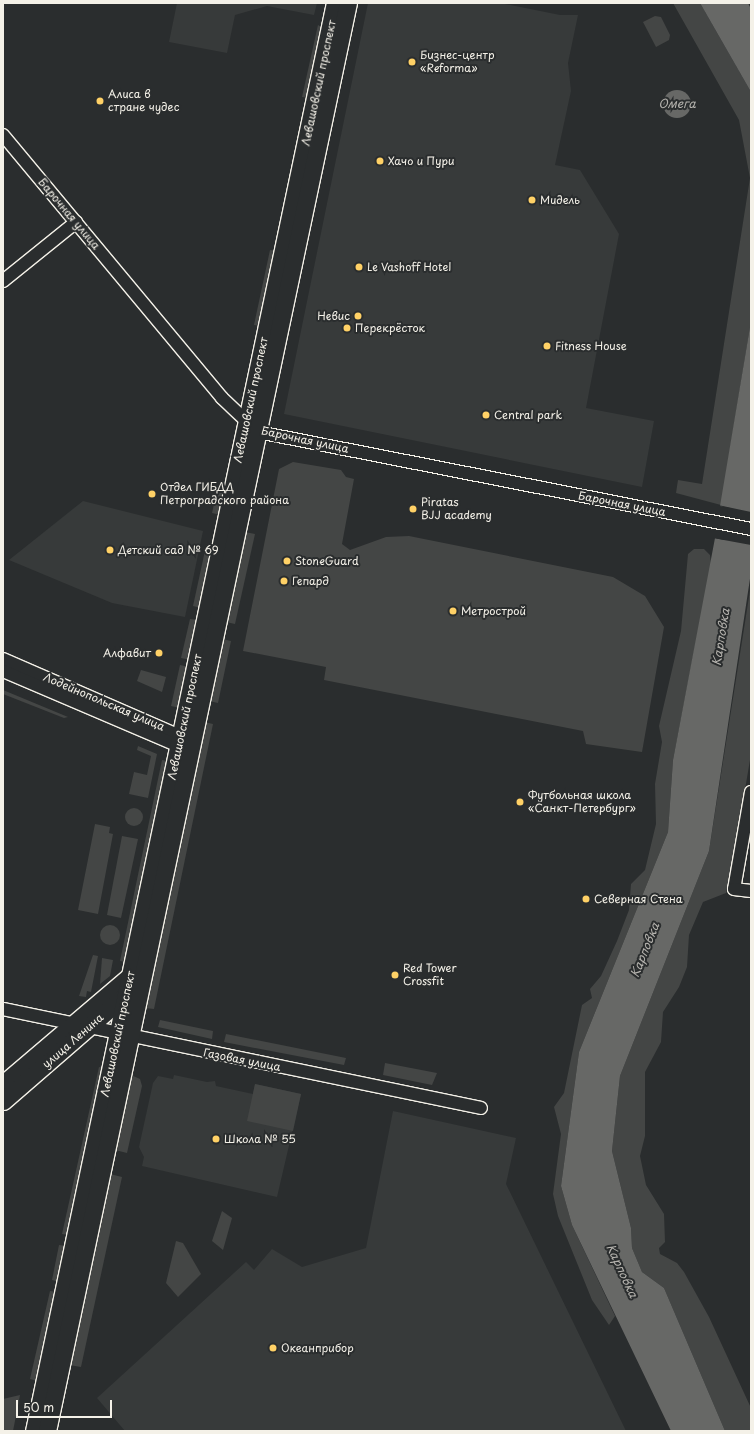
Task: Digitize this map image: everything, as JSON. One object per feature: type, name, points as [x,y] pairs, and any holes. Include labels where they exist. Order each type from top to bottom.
[{"type":"street","name":"Левашовский проспект","points":[[253,427],[335,3]]},
{"type":"street","name":"Левашовский проспект","points":[[47,1431],[124,1035],[184,741],[348,3]]},
{"type":"street","name":"Барочная улица","points":[[3,135],[222,398],[253,427],[751,529]]},
{"type":"street","points":[[3,281],[76,222]]},
{"type":"street","name":"Лодейнопольская улица","points":[[3,659],[184,741]]},
{"type":"street","name":"Лодейнопольская улица","points":[[3,671],[184,741]]},
{"type":"street","points":[[751,792],[734,889],[751,891]]},
{"type":"street","name":"улица Ленина","points":[[3,1084],[81,1026],[126,995],[136,978]]},
{"type":"street","name":"улица Ленина","points":[[3,1101],[81,1026],[136,978]]},
{"type":"street","name":"Левашовский проспект","points":[[34,1431],[124,1035],[126,995]]},
{"type":"street","name":"Газовая улица","points":[[3,1009],[482,1108]]},
{"type":"shaded area","points":[[177,3],[317,3],[314,15],[267,6],[235,15],[227,53],[169,42]]},
{"type":"shaded area","points":[[368,3],[500,3],[560,15],[578,15],[568,63],[571,91],[555,165],[580,170],[619,234],[586,408],[654,421],[642,487],[284,414]]},
{"type":"shaded area","points":[[673,3],[700,3],[751,92],[751,321],[721,505],[676,493],[678,480],[702,484],[750,178],[739,120]]},
{"type":"shaded area","points":[[655,16],[661,17],[670,35],[669,40],[656,47],[643,22]]},
{"type":"shaded area","points":[[318,25],[324,29],[310,98],[302,97]]},
{"type":"shaded area","points":[[270,250],[277,251],[261,326],[254,325]]},
{"type":"shaded area","name":"Метрострой","points":[[293,462],[341,470],[346,477],[354,479],[342,544],[350,550],[386,537],[409,536],[613,577],[645,596],[664,627],[642,752],[586,744],[583,731],[324,680],[326,667],[243,651],[279,469]]},
{"type":"shaded area","points":[[219,481],[228,483],[221,515],[212,513]]},
{"type":"shaded area","name":"Детский сад № 69","points":[[83,501],[203,531],[185,617],[112,603],[9,560]]},
{"type":"shaded area","points":[[245,532],[255,534],[235,624],[226,622]]},
{"type":"shaded area","points":[[206,546],[214,547],[201,608],[193,606]]},
{"type":"shaded area","points":[[694,549],[704,549],[710,555],[711,564],[673,760],[668,832],[579,1052],[561,1186],[572,1225],[615,1316],[609,1325],[592,1300],[558,1216],[553,1194],[561,1134],[554,1107],[564,1093],[582,1005],[592,998],[590,989],[601,976],[617,941],[629,910],[631,884],[645,870],[656,824],[655,784],[662,742],[659,726],[681,631],[688,554]]},
{"type":"shaded area","points":[[751,584],[751,754],[732,867],[726,893],[703,902],[689,935],[687,967],[679,987],[663,1012],[661,1042],[645,1072],[645,1136],[640,1156],[646,1185],[664,1214],[665,1242],[659,1248],[660,1254],[677,1263],[684,1272],[709,1317],[751,1408],[751,1431],[725,1431],[664,1288],[642,1272],[632,1248],[631,1228],[612,1151],[620,1076],[709,851]]},
{"type":"shaded area","points":[[190,619],[199,620],[191,660],[181,658]]},
{"type":"shaded area","points":[[222,639],[231,641],[218,703],[209,701]]},
{"type":"shaded area","points":[[180,665],[189,667],[180,708],[171,706]]},
{"type":"shaded area","points":[[141,670],[166,677],[162,692],[137,681]]},
{"type":"shaded area","points":[[3,690],[68,717],[64,718],[3,694]]},
{"type":"shaded area","points":[[204,722],[213,724],[154,1009],[145,1008]]},
{"type":"shaded area","points":[[138,746],[157,754],[148,798],[129,794],[134,772],[147,775],[151,756],[137,750]]},
{"type":"shaded area","points":[[162,760],[168,761],[126,962],[120,961]]},
{"type":"shaded area","points":[[134,808],[140,811],[143,817],[140,823],[134,826],[128,823],[125,817],[128,811]]},
{"type":"shaded area","points":[[95,824],[110,827],[109,833],[113,834],[98,914],[78,910]]},
{"type":"shaded area","points":[[122,836],[138,839],[121,918],[107,915]]},
{"type":"shaded area","points":[[110,925],[117,928],[120,935],[117,942],[110,945],[103,942],[100,935],[103,928]]},
{"type":"shaded area","points":[[93,955],[98,956],[91,992],[87,991],[86,997],[79,996]]},
{"type":"shaded area","points":[[102,958],[113,960],[110,976],[100,984]]},
{"type":"shaded area","points":[[160,1020],[213,1031],[212,1039],[158,1027]]},
{"type":"shaded area","points":[[226,1034],[346,1058],[344,1065],[224,1042]]},
{"type":"shaded area","points":[[385,1063],[437,1073],[432,1085],[383,1075]]},
{"type":"shaded area","points":[[99,1067],[103,1068],[68,1235],[62,1234]]},
{"type":"shaded area","points":[[131,1075],[140,1079],[142,1086],[127,1153],[115,1150]]},
{"type":"shaded area","name":"Школа № 55","points":[[174,1075],[207,1082],[215,1081],[216,1086],[253,1094],[255,1084],[301,1094],[277,1197],[142,1166],[144,1157],[139,1147],[153,1083],[158,1076],[173,1079]]},
{"type":"shaded area","points":[[255,1084],[301,1094],[293,1131],[247,1121]]},
{"type":"shaded area","points":[[393,1111],[516,1138],[506,1184],[626,1431],[125,1431],[97,1398],[246,1262],[254,1270],[272,1249],[302,1267],[366,1248]]},
{"type":"shaded area","points":[[110,1174],[122,1177],[81,1367],[69,1365]]},
{"type":"shaded area","points":[[222,1211],[232,1218],[223,1250],[212,1241]]},
{"type":"shaded area","points":[[176,1241],[183,1243],[201,1274],[178,1297],[166,1283]]},
{"type":"shaded area","points":[[59,1245],[66,1246],[59,1282],[52,1280]]},
{"type":"shaded area","points":[[50,1291],[57,1292],[38,1381],[30,1379]]},
{"type":"shaded area","points":[[20,1395],[13,1431],[3,1431],[3,1399]]},
{"type":"water","points":[[700,3],[748,3],[751,9],[751,92]]},
{"type":"water","name":"Омега","points":[[677,90],[687,94],[691,104],[687,114],[677,118],[667,114],[663,104],[667,94]]},
{"type":"water","name":"Карповка","points":[[751,321],[751,572],[709,851],[620,1076],[612,1151],[631,1228],[632,1248],[642,1272],[664,1288],[725,1431],[671,1431],[572,1225],[561,1186],[579,1052],[668,832],[673,760],[715,538],[724,540],[730,508],[720,506]]},
{"type":"pier","points":[[718,505],[751,512],[751,545],[713,538],[723,538],[728,509]]},
{"type":"place","name":"Бизнес-центр «Reforma»","points":[[412,62]]},
{"type":"place","name":"Алиса в стране чудес","points":[[100,101]]},
{"type":"place","name":"Хачо и Пури","points":[[380,161]]},
{"type":"place","name":"Мидель","points":[[532,200]]},
{"type":"place","name":"Le Vashoff Hotel","points":[[359,267]]},
{"type":"place","name":"Невис","points":[[358,316]]},
{"type":"place","name":"Перекрёсток","points":[[347,328]]},
{"type":"place","name":"Fitness House","points":[[547,346]]},
{"type":"place","name":"Central park","points":[[486,415]]},
{"type":"place","name":"Отдел ГИБДД Петроградского района","points":[[152,494]]},
{"type":"place","name":"Piratas BJJ academy","points":[[413,509]]},
{"type":"place","name":"Детский сад № 69","points":[[110,550]]},
{"type":"place","name":"StoneGuard","points":[[287,561]]},
{"type":"place","name":"Гепард","points":[[284,581]]},
{"type":"place","name":"Метрострой","points":[[453,611]]},
{"type":"place","name":"Алфавит","points":[[159,653]]},
{"type":"place","name":"Футбольная школа «Санкт-Петербург»","points":[[520,802]]},
{"type":"place","name":"Северная Стена","points":[[586,899]]},
{"type":"place","name":"Red Tower Crossfit","points":[[395,975]]},
{"type":"place","name":"Школа № 55","points":[[216,1139]]},
{"type":"place","name":"Океанприбор","points":[[273,1348]]}]
